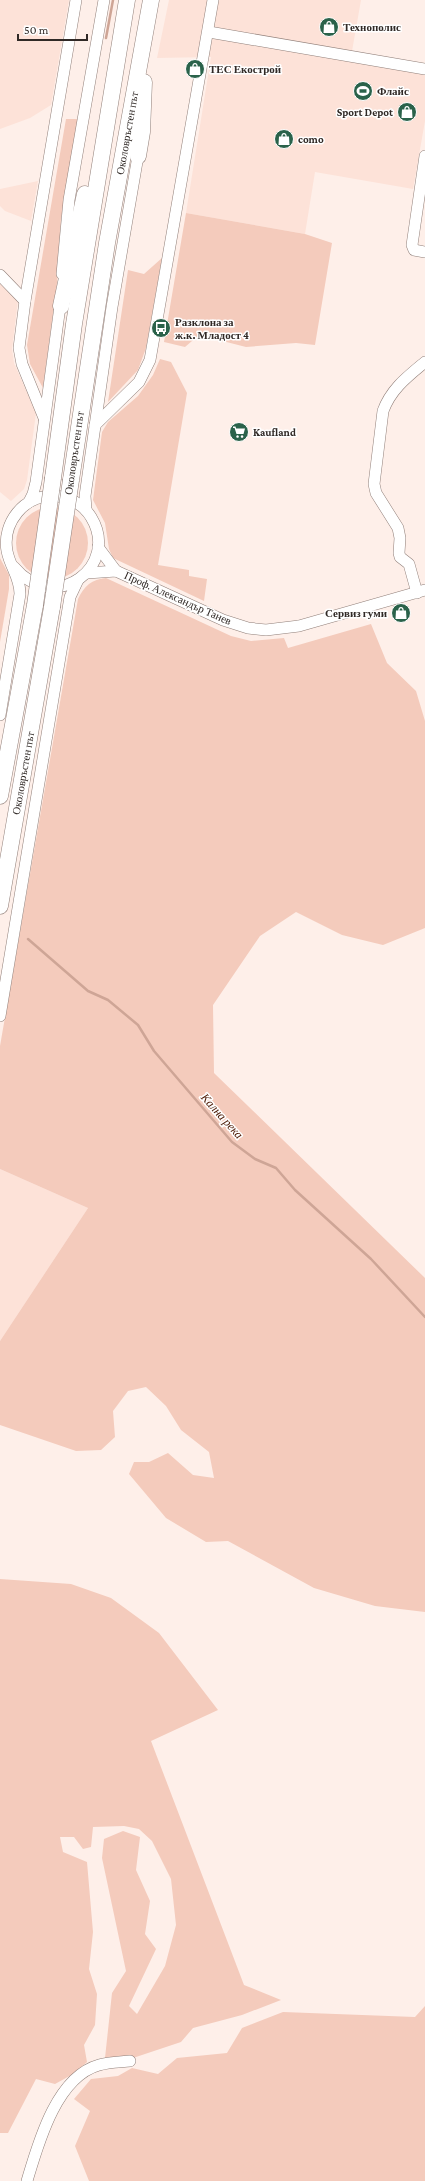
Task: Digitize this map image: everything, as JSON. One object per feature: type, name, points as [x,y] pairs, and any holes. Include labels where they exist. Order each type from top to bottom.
[{"type":"highway","name":"Околовръстен път","points":[[0,796],[35,605],[74,324],[127,0]]},
{"type":"highway","points":[[138,156],[142,132],[149,8]]},
{"type":"highway","name":"Околовръстен път","points":[[0,906],[52,607],[104,258],[149,8]]},
{"type":"highway","points":[[61,306],[83,200],[112,96]]},
{"type":"street","points":[[45,420],[44,413],[22,364],[20,354],[25,301],[76,0]]},
{"type":"street","points":[[29,502],[36,482],[61,306],[67,214],[104,0]]},
{"type":"street","points":[[95,425],[139,382],[150,360],[214,0]]},
{"type":"street","points":[[209,32],[425,69]]},
{"type":"street","points":[[14,567],[24,578],[38,586],[59,587],[78,580],[87,573],[96,557],[98,548],[97,531],[86,510],[85,496],[138,156]]},
{"type":"street","points":[[425,156],[412,245],[414,250],[425,252]]},
{"type":"street","points":[[0,275],[25,301]]},
{"type":"street","points":[[421,592],[409,564],[400,557],[398,553],[400,538],[398,528],[376,493],[374,484],[383,412],[386,402],[396,387],[425,362]]},
{"type":"street","points":[[0,715],[20,594],[19,580],[7,552],[8,531],[17,512],[29,502],[44,496],[59,496],[74,501],[86,510]]},
{"type":"street","name":"Проф. Александър Танев","points":[[98,548],[116,571],[223,620],[248,628],[266,630],[299,626],[421,592]]},
{"type":"street","name":"Проф. Александър Танев","points":[[87,573],[116,571]]},
{"type":"street","points":[[0,1016],[69,604],[73,588],[78,580]]},
{"type":"street","points":[[27,2181],[39,2143],[60,2095],[86,2071],[99,2065],[130,2061]]},
{"type":"shaded area","points":[[0,0],[69,0],[51,105],[30,118],[0,129]]},
{"type":"shaded area","points":[[169,0],[361,0],[351,57],[425,69],[425,121],[413,189],[315,172],[305,234],[186,213],[211,57],[157,58]]},
{"type":"shaded area","points":[[66,119],[78,119],[61,219],[57,284],[43,388],[30,364],[27,345]]},
{"type":"shaded area","points":[[38,181],[31,221],[5,211],[0,206],[0,189]]},
{"type":"shaded area","points":[[186,213],[305,234],[332,243],[315,345],[296,343],[246,347],[199,335],[185,347],[164,342]]},
{"type":"shaded area","points":[[162,258],[146,348],[138,370],[108,402],[128,270],[144,274]]},
{"type":"shaded area","points":[[0,281],[18,300],[12,349],[14,363],[36,413],[27,480],[24,489],[11,501],[0,492]]},
{"type":"shaded area","points":[[160,359],[171,362],[187,393],[158,565],[189,570],[189,576],[207,579],[204,601],[113,558],[109,549],[105,523],[93,500],[102,432],[108,422],[138,396],[153,375]]},
{"type":"shaded area","points":[[45,507],[59,507],[66,509],[78,517],[86,529],[88,543],[86,557],[78,569],[66,577],[59,579],[45,579],[38,577],[26,569],[18,557],[16,550],[16,536],[18,529],[26,517],[38,509]]},
{"type":"shaded area","points":[[0,558],[9,575],[9,589],[0,642]]},
{"type":"shaded area","points":[[106,578],[231,636],[251,641],[284,638],[288,648],[371,624],[387,663],[416,691],[425,721],[425,928],[383,945],[342,935],[296,912],[260,936],[213,1005],[214,1073],[425,1278],[425,1612],[375,1606],[314,1588],[228,1541],[206,1542],[166,1518],[129,1474],[134,1462],[149,1462],[168,1453],[193,1475],[214,1478],[209,1452],[181,1430],[166,1406],[146,1387],[128,1391],[113,1411],[115,1437],[101,1450],[76,1451],[0,1425],[0,1341],[88,1208],[0,1169],[0,1046],[78,599],[83,590],[89,584]]},
{"type":"shaded area","points":[[0,1169],[88,1208],[0,1341]]},
{"type":"shaded area","points":[[0,1579],[71,1584],[111,1598],[159,1633],[218,1710],[151,1741],[244,1985],[281,2000],[242,2015],[193,2028],[181,2042],[133,2058],[105,2058],[112,1993],[126,1971],[102,1858],[104,1839],[123,1831],[140,1837],[136,1870],[150,1901],[145,1934],[156,1949],[129,2006],[137,2014],[165,1966],[176,1925],[171,1879],[152,1841],[139,1829],[124,1826],[93,1827],[91,1847],[83,1849],[74,1837],[60,1837],[63,1852],[87,1862],[93,1932],[89,1969],[97,1994],[95,2025],[84,2045],[87,2062],[75,2073],[55,2084],[36,2079],[8,2133],[0,2133]]},
{"type":"shaded area","points":[[425,2006],[425,2181],[89,2181],[75,2146],[90,2111],[74,2099],[91,2079],[118,2076],[132,2068],[158,2074],[177,2058],[227,2053],[242,2028],[283,2012],[415,2017]]},
{"type":"waterway","points":[[106,38],[113,0]]},
{"type":"waterway","name":"Кална река","points":[[28,939],[88,991],[108,1000],[138,1025],[154,1051],[232,1142],[255,1159],[276,1168],[295,1190],[371,1259],[425,1317]]},
{"type":"place","name":"Технополис","points":[[329,27]]},
{"type":"place","name":"ТЕС Екострой","points":[[195,69]]},
{"type":"place","name":"Флайс","points":[[363,91]]},
{"type":"place","name":"Sport Depot","points":[[407,112]]},
{"type":"place","name":"como","points":[[284,139]]},
{"type":"place","name":"Разклона за ж.к. Младост 4","points":[[161,328]]},
{"type":"place","name":"Kaufland","points":[[239,432]]},
{"type":"place","name":"Сервиз гуми","points":[[401,613]]}]
